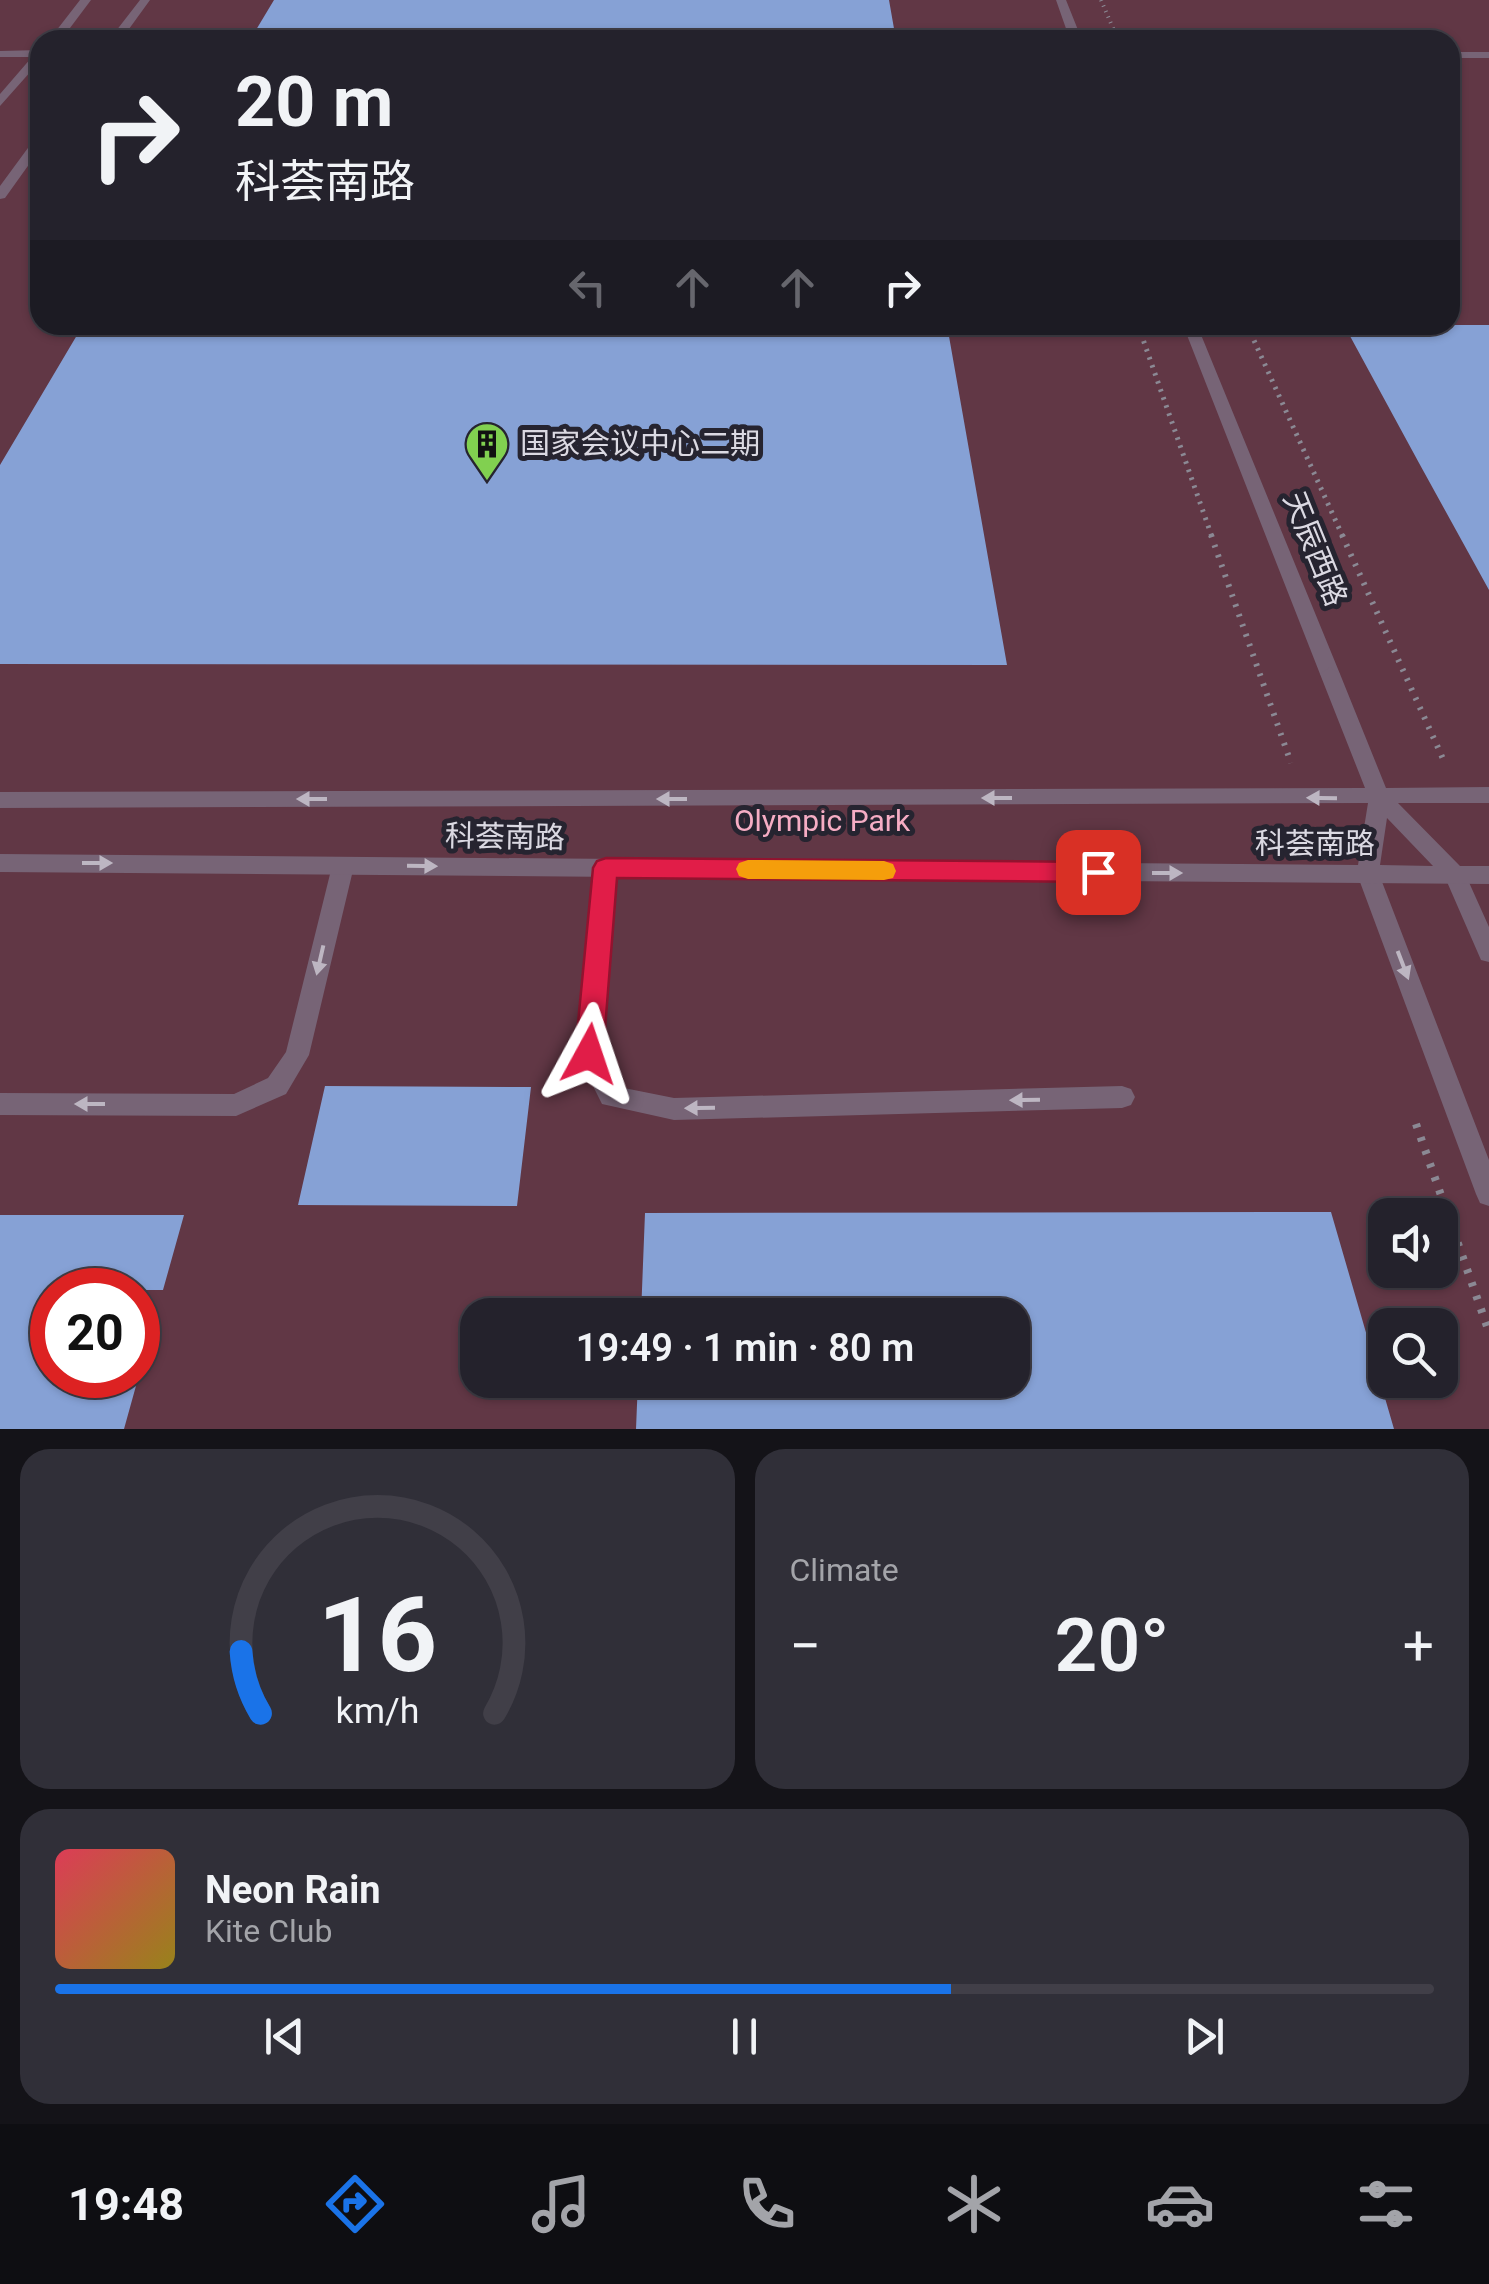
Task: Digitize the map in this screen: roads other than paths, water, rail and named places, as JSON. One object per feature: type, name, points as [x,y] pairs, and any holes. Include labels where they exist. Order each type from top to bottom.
[{"type":"street","points":[[62,30],[86,0]]},
{"type":"street","points":[[122,30],[145,0]]},
{"type":"street","points":[[1061,0],[1072,30]]},
{"type":"street","points":[[0,54],[30,54]]},
{"type":"street","points":[[1460,56],[1489,56]]},
{"type":"street","points":[[0,102],[30,66]]},
{"type":"street","points":[[0,195],[30,154]]},
{"type":"street","name":"天辰西路","points":[[1194,335],[1379,797],[1455,875],[1489,953]]},
{"type":"street","name":"科荟南路","points":[[0,800],[1489,795]]},
{"type":"street","name":"天辰西路","points":[[1379,797],[1368,874],[1489,1194]]},
{"type":"street","name":"科荟南路","points":[[0,863],[1489,875]]},
{"type":"street","points":[[0,1104],[236,1105],[277,1086],[297,1055],[343,866]]},
{"type":"street","points":[[606,868],[589,1054],[611,1096],[674,1109],[1122,1098]]},
{"type":"place","name":"国家会议中心二期","points":[[487,482]]},
{"type":"park label","name":"Olympic Park","points":[[822,821]]}]
